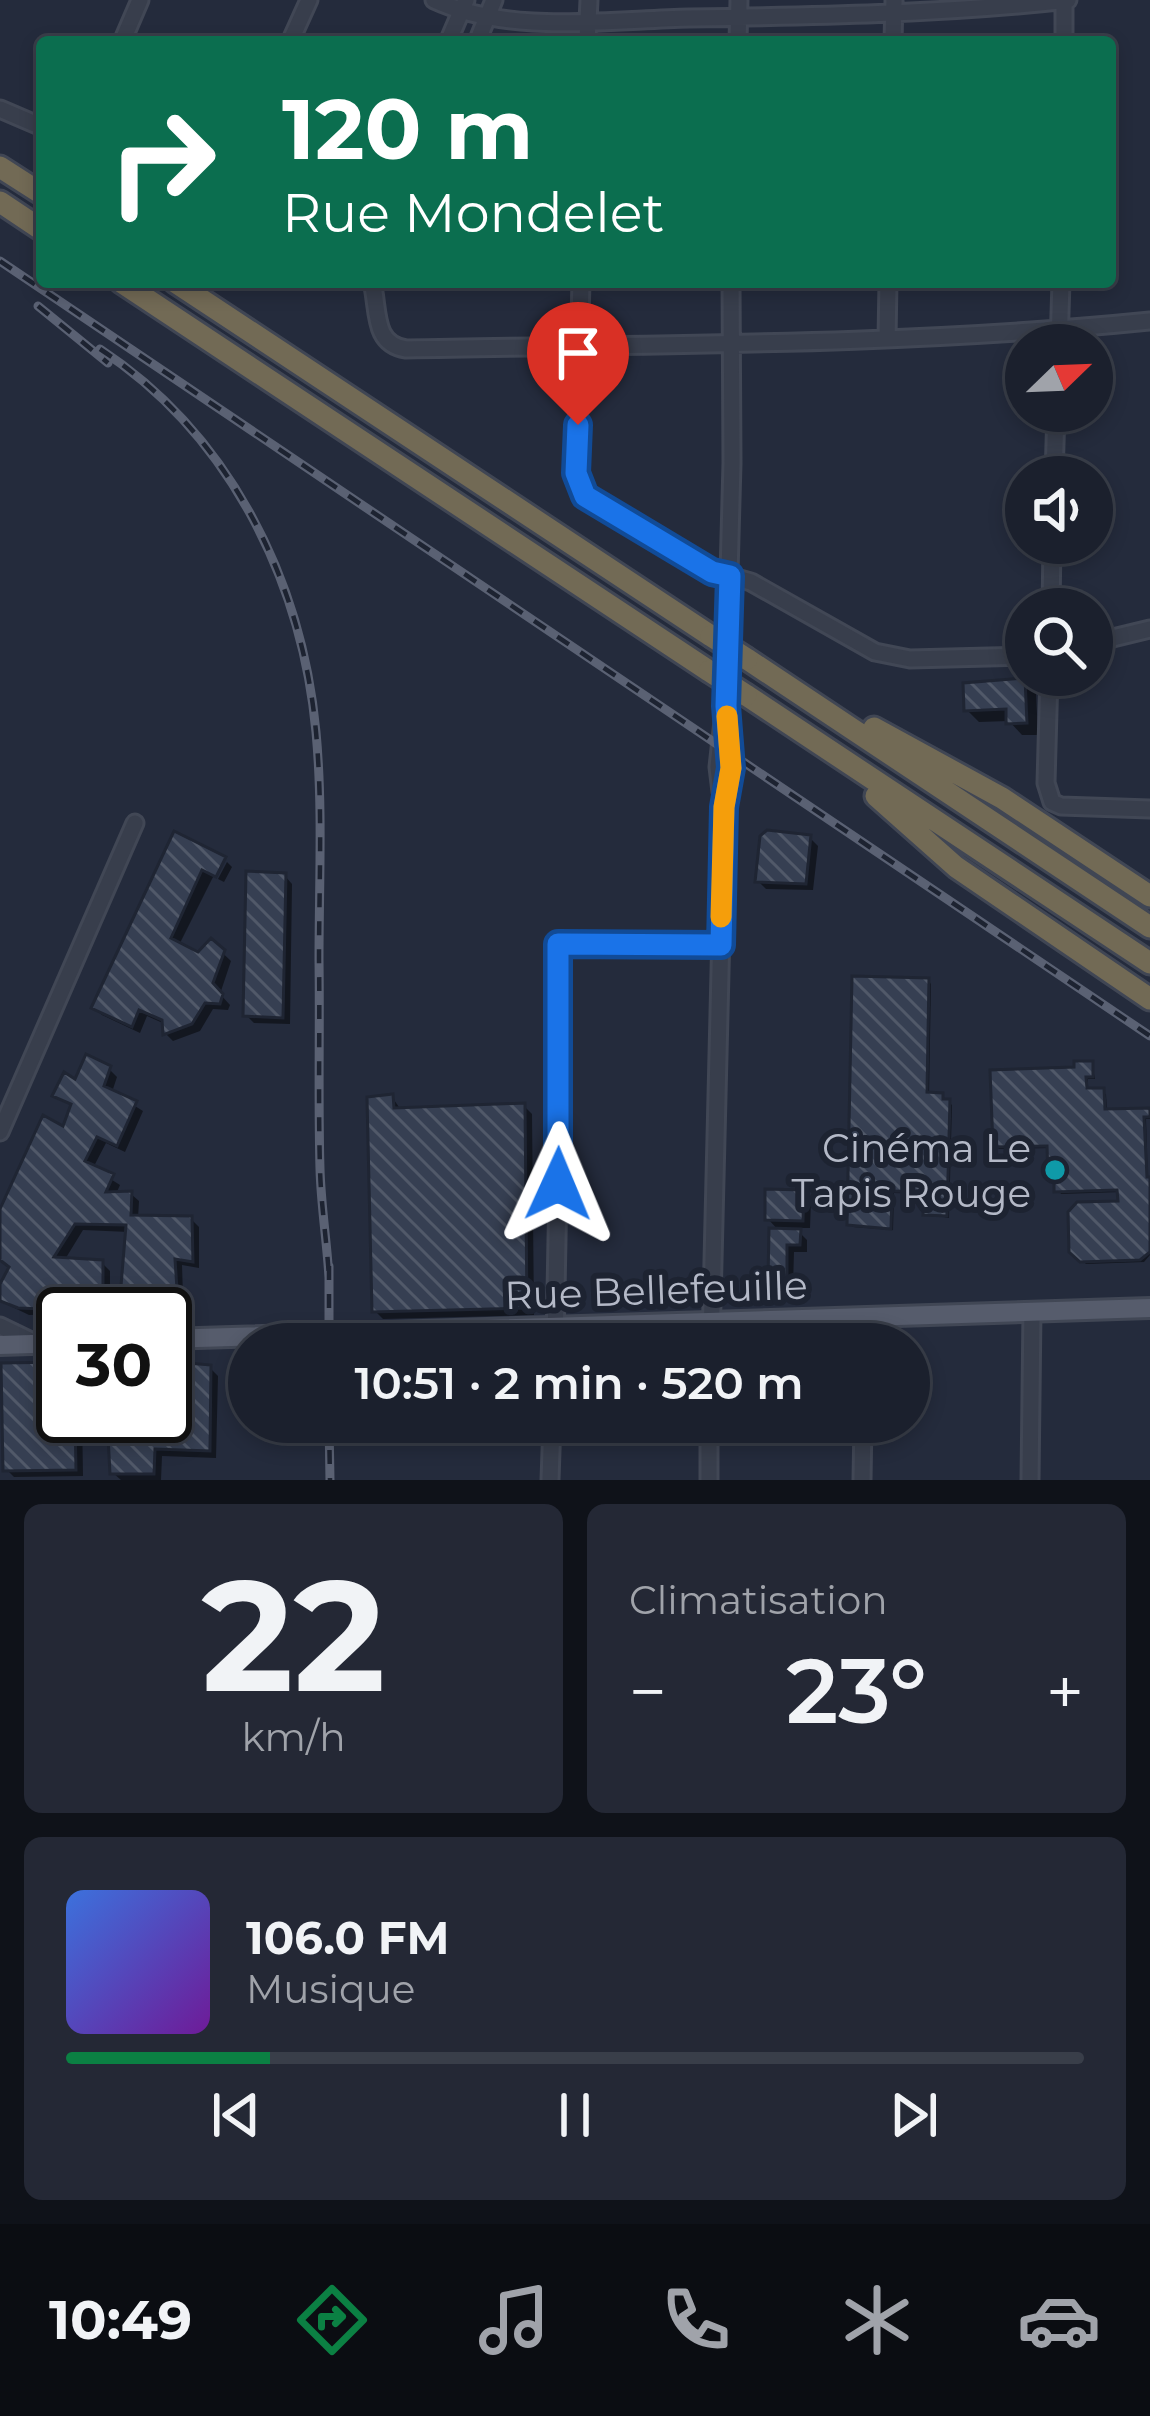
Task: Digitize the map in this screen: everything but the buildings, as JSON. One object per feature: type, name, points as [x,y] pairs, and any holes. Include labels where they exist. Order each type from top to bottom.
[{"type":"highway","points":[[0,167],[36,190]]},
{"type":"highway","points":[[0,202],[36,226]]},
{"type":"highway","points":[[130,288],[709,671],[736,701],[812,740],[1150,963]]},
{"type":"highway","points":[[184,288],[1150,927]]},
{"type":"highway","points":[[747,659],[1002,798],[1150,896]]},
{"type":"highway","points":[[812,740],[956,867],[1150,999]]},
{"type":"main road","name":"Rue Bellefeuille","points":[[690,1323],[1150,1308]]},
{"type":"main road","name":"Rue Bellefeuille","points":[[192,1339],[228,1338]]},
{"type":"main road","points":[[0,1345],[36,1344]]},
{"type":"street","points":[[125,36],[140,0]]},
{"type":"street","points":[[293,36],[310,0]]},
{"type":"street","points":[[434,0],[462,6],[484,18],[588,21],[739,9],[1066,0],[1064,36]]},
{"type":"street","points":[[478,36],[494,0]]},
{"type":"street","points":[[587,36],[589,0]]},
{"type":"street","points":[[450,36],[462,6]]},
{"type":"street","points":[[893,36],[894,6]]},
{"type":"street","points":[[0,109],[36,125]]},
{"type":"street","points":[[372,288],[381,334],[397,348],[1005,338]]},
{"type":"street","points":[[581,288],[576,473],[580,489],[595,503],[712,572],[747,580],[882,654],[925,660],[1005,657]]},
{"type":"street","points":[[712,1321],[724,807],[736,701],[730,576],[731,288]]},
{"type":"street","points":[[886,339],[888,288]]},
{"type":"street","points":[[1060,288],[1060,324]]},
{"type":"street","points":[[1113,328],[1150,321]]},
{"type":"street","points":[[1113,638],[1150,628]]},
{"type":"street","points":[[1048,696],[1046,783],[1054,804],[1150,808]]},
{"type":"street","points":[[0,1132],[135,823]]},
{"type":"street","points":[[555,1323],[558,944],[721,945]]},
{"type":"street","points":[[1030,1480],[1032,1311]]},
{"type":"street","points":[[865,1316],[865,1323]]},
{"type":"street","points":[[0,1325],[36,1344]]},
{"type":"street","points":[[550,1480],[551,1443]]},
{"type":"street","points":[[709,1480],[710,1443]]},
{"type":"street","points":[[862,1480],[863,1443]]},
{"type":"railway","points":[[0,261],[36,285]]},
{"type":"railway","points":[[40,288],[1150,1036]]},
{"type":"railway","points":[[38,306],[108,363]]},
{"type":"railway","points":[[100,349],[186,423],[221,467],[276,566],[308,675],[318,760],[319,1143],[329,1278]]},
{"type":"railway","points":[[329,1266],[329,1323]]},
{"type":"railway","points":[[329,1443],[330,1480]]},
{"type":"slow traffic","points":[[721,917],[724,807],[731,768],[727,716]]},
{"type":"place","name":"Cinéma Le Tapis Rouge","points":[[1055,1170]]},
{"type":"route","points":[[558,1184],[558,944],[721,945],[724,807],[731,768],[726,706],[730,576],[712,572],[585,496],[576,473],[578,425]]}]
